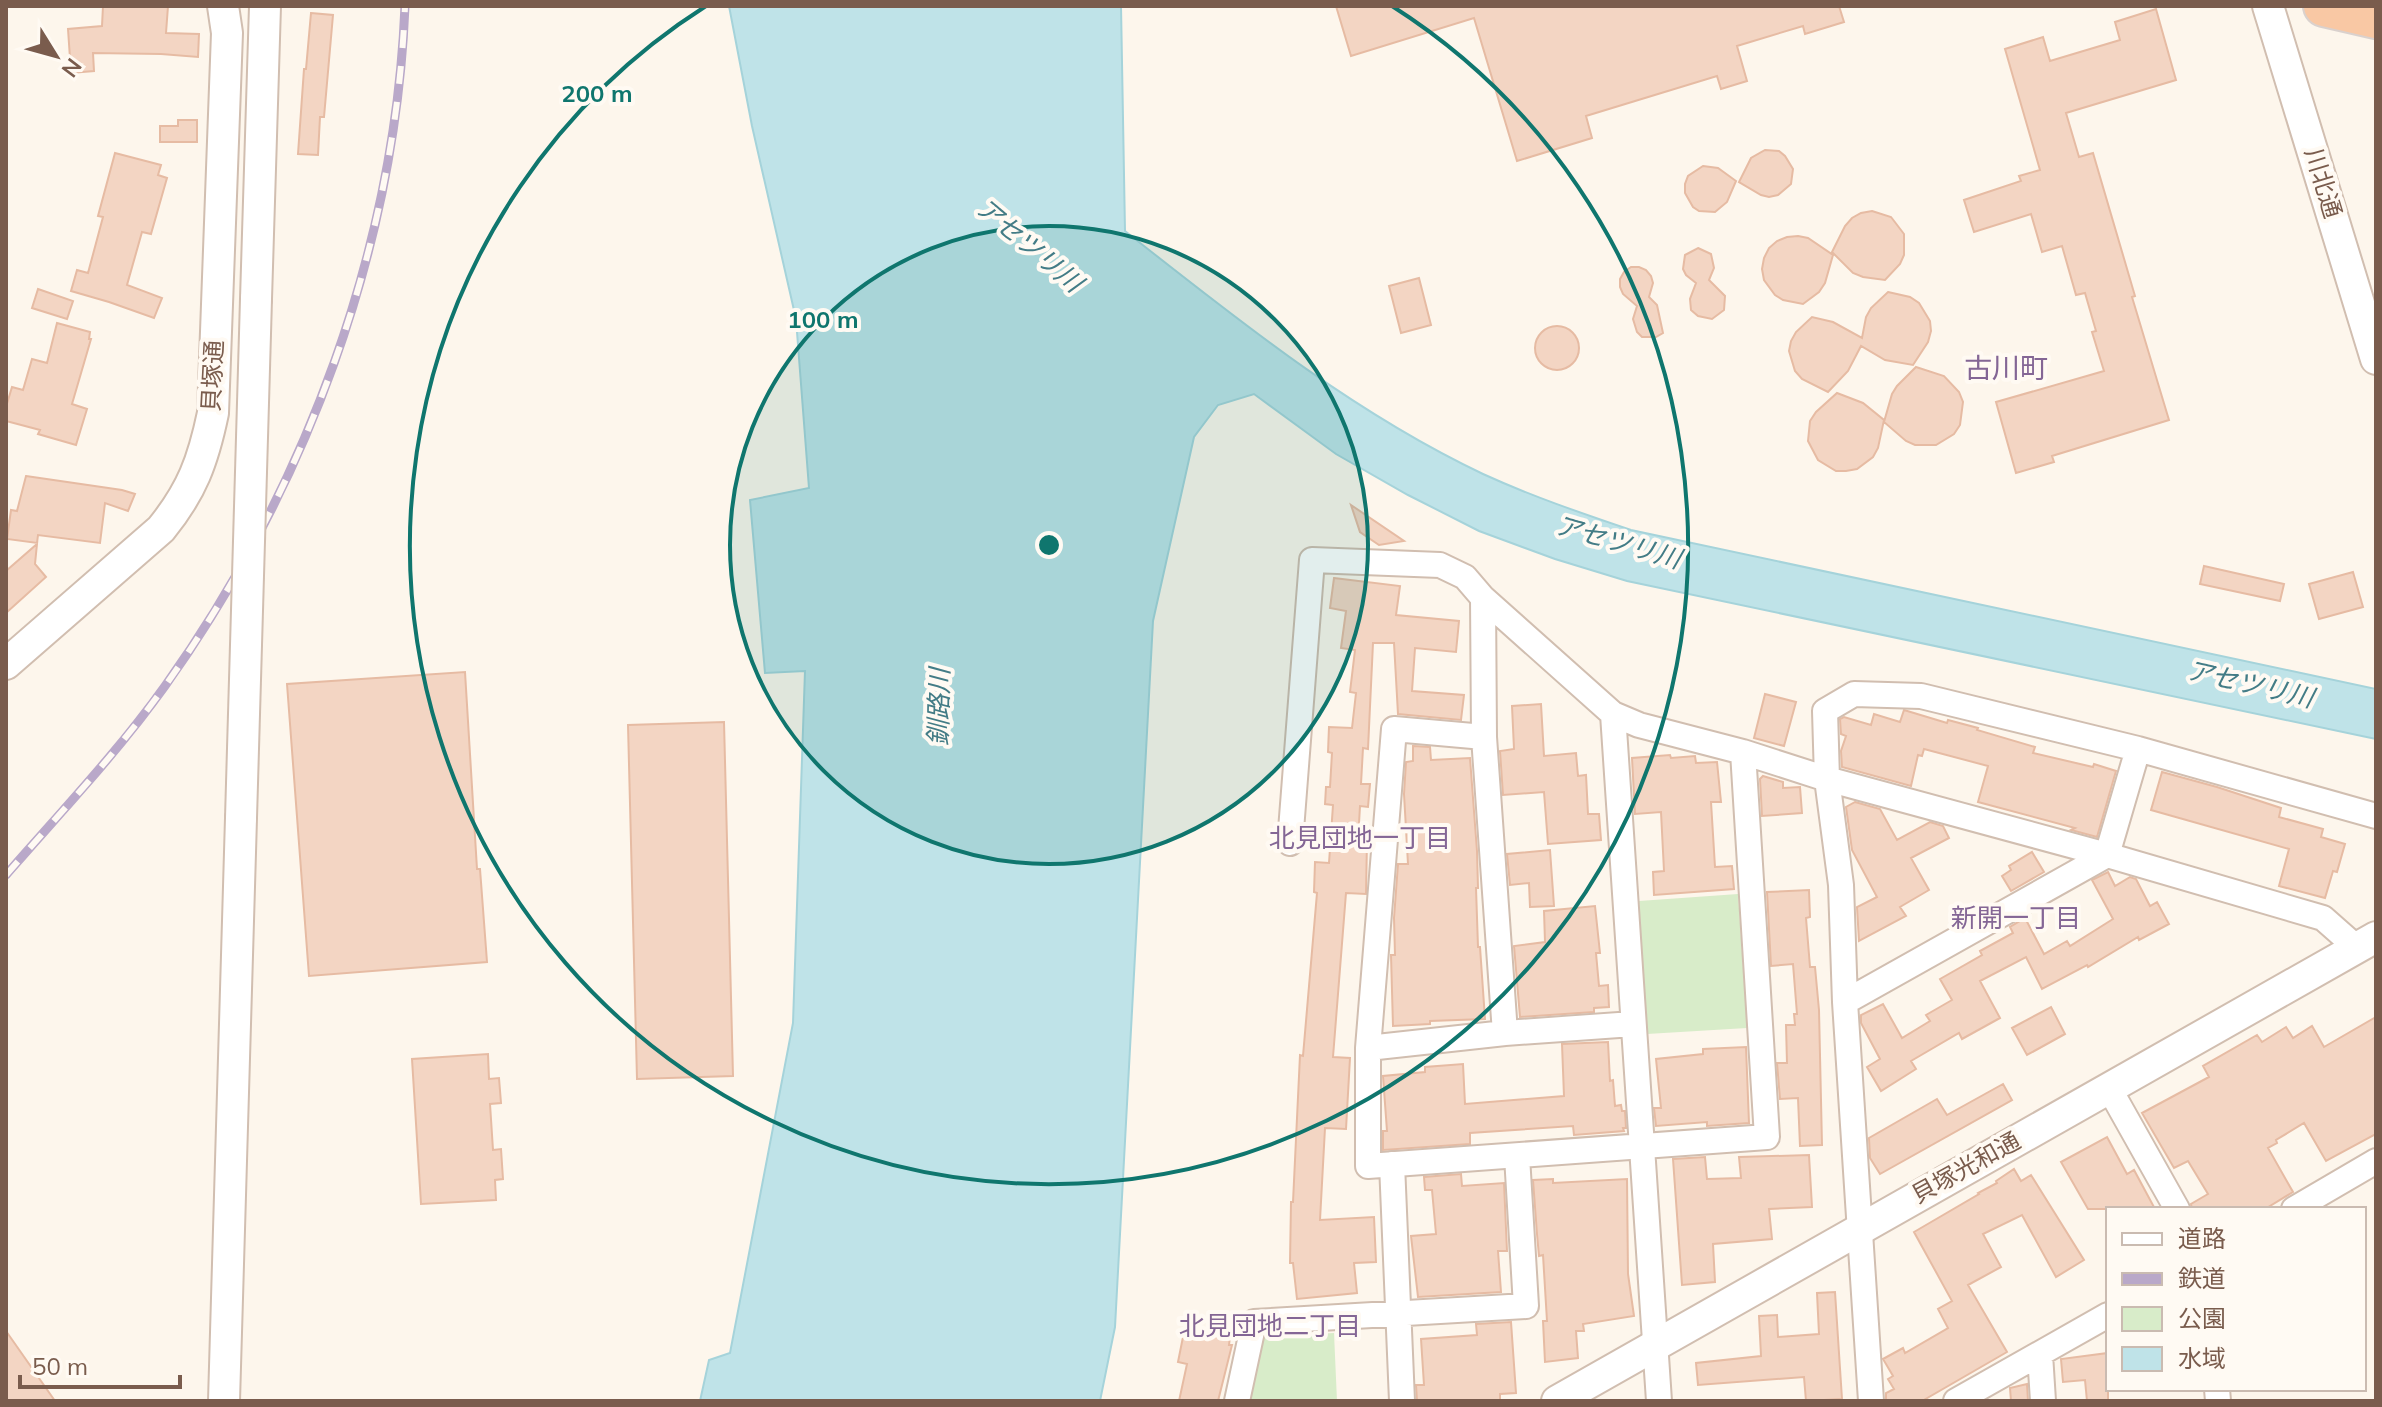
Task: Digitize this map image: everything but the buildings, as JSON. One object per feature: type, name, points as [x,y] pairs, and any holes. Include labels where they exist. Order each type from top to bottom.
[{"type":"highway","points":[[2324,6],[2376,18]]},
{"type":"street","name":"貝塚通","points":[[6,664],[161,529],[179,506],[205,452],[213,413],[227,33],[223,6]]},
{"type":"street","points":[[224,1401],[265,6]]},
{"type":"street","name":"川北通","points":[[2268,6],[2376,359]]},
{"type":"street","points":[[1290,843],[1312,560],[1440,565],[1465,577],[1483,598],[1613,714],[1639,725],[2323,918],[2367,942]]},
{"type":"street","points":[[1483,598],[1484,737],[1505,1033]]},
{"type":"street","points":[[1871,1401],[1845,1002],[1841,885],[1827,779],[1825,711],[1854,694],[1921,696],[2138,749],[2376,816]]},
{"type":"street","points":[[1613,714],[1659,1401]]},
{"type":"street","points":[[1484,737],[1394,729],[1368,1048],[1368,1166],[1767,1137],[1743,752]]},
{"type":"street","points":[[1845,1002],[2107,855],[2138,749]]},
{"type":"street","name":"貝塚光和通","points":[[1557,1401],[2367,942]]},
{"type":"street","points":[[1368,1048],[1505,1033],[1633,1024]]},
{"type":"street","points":[[2109,1088],[2176,1207]]},
{"type":"street","points":[[1237,1401],[1254,1322],[1526,1306],[1517,1156]]},
{"type":"street","points":[[2297,1207],[2376,1161]]},
{"type":"street","points":[[1392,1164],[1402,1401]]},
{"type":"street","points":[[1956,1401],[2106,1316]]},
{"type":"street","points":[[2040,1354],[2043,1401]]},
{"type":"green space","points":[[1738,894],[1747,1028],[1647,1034],[1639,901]]},
{"type":"green space","points":[[1334,1333],[1337,1401],[1249,1401],[1263,1337]]},
{"type":"water","points":[[729,6],[1121,6],[1125,231],[1297,363],[1388,422],[1501,482],[1631,530],[2376,689],[2376,739],[1627,581],[1479,531],[1336,454],[1254,394],[1218,405],[1194,437],[1153,621],[1115,1327],[1100,1401],[700,1401],[709,1360],[730,1353],[793,1023],[805,671],[765,673],[750,500],[809,488],[796,319],[752,126]]},
{"type":"railway","points":[[6,875],[108,759],[165,686],[215,610],[261,530],[300,448],[334,363],[362,276],[383,187],[398,97],[405,6]]},
{"type":"district","name":"古川町","points":[[2006,368]]},
{"type":"district","name":"北見団地一丁目","points":[[1360,838]]},
{"type":"district","name":"新開一丁目","points":[[2016,918]]},
{"type":"district","name":"北見団地二丁目","points":[[1270,1326]]},
{"type":"water label","name":"アセツリ川","points":[[1029,245]]},
{"type":"water label","name":"アセツリ川","points":[[1618,542]]},
{"type":"water label","name":"アセツリ川","points":[[2250,684]]},
{"type":"water label","name":"釧路川","points":[[939,707]]}]
